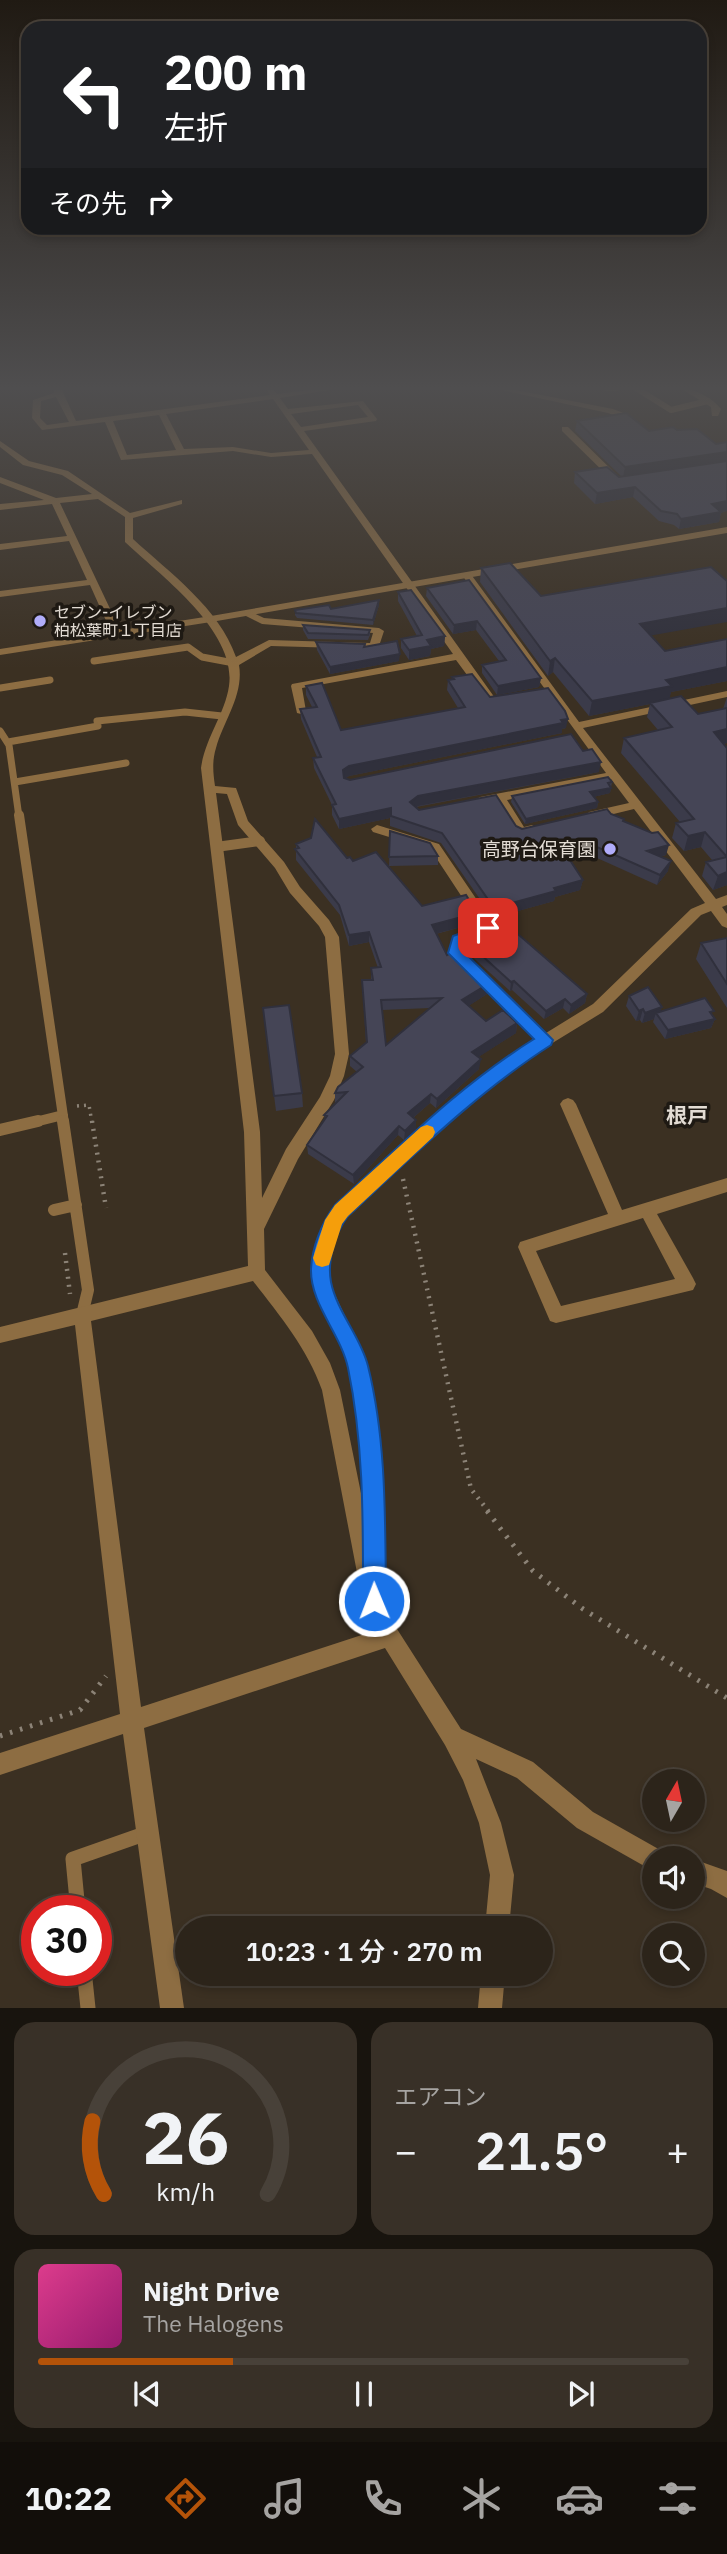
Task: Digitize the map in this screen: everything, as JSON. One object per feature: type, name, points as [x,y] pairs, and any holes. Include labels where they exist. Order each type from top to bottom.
[{"type":"street","points":[[5,482],[55,500],[117,634]]},
{"type":"street","points":[[78,482],[129,516]]},
{"type":"street","points":[[334,482],[493,702],[505,700]]},
{"type":"street","points":[[0,507],[100,496]]},
{"type":"street","points":[[129,516],[179,502]]},
{"type":"street","points":[[129,516],[128,540],[211,619],[234,663],[234,686],[208,751],[216,847],[252,1132],[257,1272],[306,1337],[321,1363],[331,1390],[362,1558],[374,1601],[390,1636],[453,1737],[472,1775],[485,1811],[502,1875],[498,1916]]},
{"type":"street","points":[[0,652],[247,613],[727,530]]},
{"type":"street","points":[[0,547],[72,538]]},
{"type":"street","points":[[467,575],[546,692],[580,730],[636,805],[719,902],[727,923]]},
{"type":"street","points":[[0,594],[93,582]]},
{"type":"street","points":[[234,663],[269,643],[374,646],[379,631],[262,621],[247,613]]},
{"type":"street","points":[[302,712],[296,686],[459,656]]},
{"type":"street","points":[[569,738],[580,730],[727,694]]},
{"type":"street","points":[[472,803],[613,775]]},
{"type":"street","points":[[210,789],[232,791],[242,822],[280,864],[295,890],[324,923],[332,937],[342,1054],[337,1076],[326,1100],[292,1154],[255,1230]]},
{"type":"street","points":[[499,797],[521,832],[546,826]]},
{"type":"street","points":[[584,817],[636,805]]},
{"type":"street","points":[[377,829],[435,847],[488,928],[458,940],[456,953],[545,1040]]},
{"type":"street","points":[[374,1601],[373,1470],[358,1363],[322,1284],[321,1267],[334,1220],[467,1095],[500,1069],[598,1008],[696,912],[719,902]]},
{"type":"street","points":[[568,1104],[618,1219]]},
{"type":"street","points":[[647,1210],[687,1284],[556,1315],[526,1247],[727,1185]]},
{"type":"street","points":[[0,1335],[257,1272]]},
{"type":"street","points":[[82,1315],[132,1720],[172,2008]]},
{"type":"street","points":[[0,1764],[390,1636]]},
{"type":"street","points":[[453,1737],[524,1770],[585,1820],[642,1851]]},
{"type":"street","points":[[705,1875],[727,1886]]},
{"type":"street","points":[[490,2008],[492,1986]]},
{"type":"lane","points":[[94,661],[188,647],[202,657],[234,663]]},
{"type":"lane","points":[[0,688],[50,680]]},
{"type":"lane","points":[[8,742],[98,726],[97,721],[113,719],[126,720],[185,712],[222,716]]},
{"type":"lane","points":[[0,731],[8,742],[15,782],[88,1290],[82,1315]]},
{"type":"lane","points":[[15,782],[126,763]]},
{"type":"lane","points":[[216,847],[260,841]]},
{"type":"lane","points":[[0,1130],[63,1115]]},
{"type":"lane","points":[[54,1210],[76,1205]]},
{"type":"lane","points":[[76,1895],[73,1859],[148,1833]]},
{"type":"lane","points":[[86,1986],[88,2008]]},
{"type":"path","points":[[75,1095],[78,1107],[89,1105],[106,1208]]},
{"type":"path","points":[[397,1160],[408,1199],[471,1489],[533,1571],[583,1609],[727,1698]]},
{"type":"path","points":[[0,1736],[80,1710],[107,1675],[126,1668]]},
{"type":"building","points":[[585,482],[727,482],[727,501],[712,504],[721,512],[681,519],[677,514],[661,511],[635,487],[597,493]]},
{"type":"building","points":[[510,563],[541,596],[711,567],[727,581],[727,608],[640,624],[665,651],[727,639],[727,667],[666,680],[672,686],[592,701],[555,658],[550,661],[481,568]]},
{"type":"building","points":[[469,580],[541,678],[498,686],[482,665],[506,660],[477,621],[454,625],[427,588]]},
{"type":"building","points":[[411,590],[445,636],[427,640],[431,646],[409,650],[401,639],[422,635],[398,592]]},
{"type":"building","points":[[379,600],[373,620],[296,613],[295,610],[329,605],[331,609]]},
{"type":"building","points":[[303,625],[370,630],[368,635],[308,633]]},
{"type":"building","points":[[397,641],[400,654],[330,667],[316,642],[365,644],[364,647]]},
{"type":"building","points":[[472,674],[490,697],[548,688],[568,719],[561,720],[563,723],[349,766],[343,770],[344,778],[350,780],[571,734],[583,751],[592,749],[601,762],[418,796],[410,802],[419,810],[496,795],[516,826],[522,829],[607,809],[611,814],[624,819],[623,821],[652,833],[658,832],[669,845],[647,851],[671,861],[660,875],[588,843],[562,848],[583,880],[554,888],[556,891],[494,908],[442,833],[391,816],[391,808],[339,819],[332,805],[336,804],[313,758],[321,757],[300,709],[317,707],[306,686],[322,683],[341,730],[465,707],[448,680]]},
{"type":"building","points":[[681,696],[698,714],[727,708],[727,729],[714,732],[727,748],[727,857],[705,832],[688,836],[676,823],[694,819],[624,738],[672,727],[650,703]]},
{"type":"building","points":[[608,777],[612,782],[608,783],[611,788],[590,792],[598,802],[526,819],[512,796]]},
{"type":"building","points":[[315,819],[347,858],[350,857],[353,861],[376,852],[422,906],[466,895],[477,913],[432,925],[447,955],[454,951],[488,984],[462,1000],[486,1021],[503,1010],[517,1023],[472,1052],[481,1059],[437,1099],[431,1094],[408,1113],[416,1120],[405,1131],[399,1126],[353,1175],[307,1145],[327,1116],[324,1115],[347,1092],[335,1093],[338,1087],[363,1067],[350,1056],[367,1042],[362,980],[373,980],[371,968],[381,967],[369,932],[349,935],[339,905],[295,849],[299,848],[296,844],[311,838]],"holes":[[[442,998],[386,1045],[381,1000]]]},
{"type":"building","points":[[390,831],[430,843],[438,856],[389,857]]},
{"type":"building","points":[[727,857],[727,872],[718,876],[706,862]]},
{"type":"building","points":[[504,922],[587,994],[571,1005],[565,999],[546,1011],[468,943]]},
{"type":"building","points":[[727,938],[727,984],[701,943]]},
{"type":"building","points":[[648,987],[662,1007],[645,1013],[643,1009],[639,1011],[629,996]]},
{"type":"building","points":[[705,998],[714,1011],[710,1012],[715,1019],[668,1030],[656,1013]]},
{"type":"building","points":[[289,1005],[302,1093],[274,1096],[263,1008]]},
{"type":"slow traffic","points":[[322,1258],[334,1220],[427,1132]]},
{"type":"place","name":"セブン-イレブン 柏松葉町１丁目店","points":[[40,621]]},
{"type":"place","name":"高野台保育園","points":[[610,849]]},
{"type":"district","name":"根戸","points":[[687,1115]]},
{"type":"route","points":[[374,1601],[375,1521],[367,1418],[358,1363],[322,1284],[321,1267],[326,1241],[334,1220],[342,1211],[467,1095],[500,1069],[545,1040],[456,953],[458,940],[488,928]]}]
